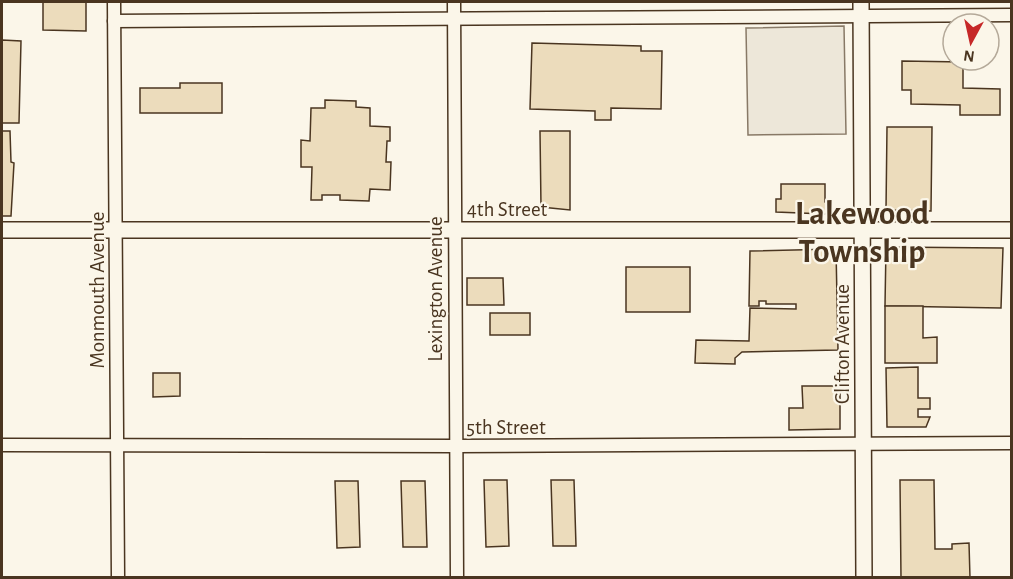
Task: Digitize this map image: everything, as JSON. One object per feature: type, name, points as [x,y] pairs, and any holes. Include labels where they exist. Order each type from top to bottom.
[{"type":"street","name":"Monmouth Avenue","points":[[114,2],[118,578]]},
{"type":"street","name":"Lexington Avenue","points":[[454,2],[457,578]]},
{"type":"street","points":[[114,21],[454,17],[862,8],[1011,15]]},
{"type":"street","name":"Clifton Avenue","points":[[862,8],[864,578]]},
{"type":"street","name":"4th Street","points":[[2,230],[1011,230]]},
{"type":"street","name":"5th Street","points":[[2,445],[456,446],[1011,443]]},
{"type":"shaded area","points":[[844,26],[846,134],[748,135],[746,28]]},
{"type":"building","points":[[43,2],[86,2],[86,31],[43,30]]},
{"type":"building","points":[[2,40],[21,41],[19,123],[2,123]]},
{"type":"building","points":[[532,43],[641,46],[641,51],[662,51],[661,109],[611,108],[611,120],[595,120],[595,111],[530,109]]},
{"type":"building","points":[[902,61],[941,62],[941,72],[963,72],[963,88],[1000,89],[1000,115],[960,115],[960,105],[911,104],[911,90],[902,90]]},
{"type":"building","points":[[180,83],[222,83],[222,113],[140,113],[140,88],[180,88]]},
{"type":"building","points":[[325,100],[356,101],[356,107],[370,108],[370,126],[390,127],[386,162],[391,162],[390,190],[370,189],[369,201],[340,200],[340,195],[322,195],[322,200],[311,200],[312,167],[301,167],[301,140],[310,141],[311,108],[325,108]]},
{"type":"building","points":[[887,127],[932,127],[931,211],[886,210]]},
{"type":"building","points":[[2,131],[10,131],[11,162],[14,163],[11,216],[2,216]]},
{"type":"building","points":[[540,131],[570,131],[570,210],[541,207]]},
{"type":"building","points":[[781,184],[825,184],[825,202],[829,206],[829,211],[825,214],[776,212],[776,199],[781,199]]},
{"type":"building","points":[[886,247],[1003,248],[1001,308],[885,306]]},
{"type":"building","points":[[836,249],[838,350],[742,352],[735,358],[735,364],[695,363],[696,340],[749,341],[750,308],[796,309],[796,304],[766,304],[766,301],[759,301],[759,306],[749,306],[750,251]]},
{"type":"building","points":[[626,267],[690,267],[690,312],[626,312]]},
{"type":"building","points":[[467,278],[503,278],[504,305],[467,305]]},
{"type":"building","points":[[885,306],[923,306],[923,338],[937,337],[937,363],[885,363]]},
{"type":"building","points":[[490,313],[530,313],[530,335],[490,335]]},
{"type":"building","points":[[918,367],[918,398],[930,398],[930,409],[918,409],[918,417],[930,417],[926,427],[887,427],[886,368]]},
{"type":"building","points":[[153,373],[180,373],[180,396],[153,397]]},
{"type":"building","points":[[802,386],[840,386],[840,429],[789,430],[789,408],[803,408]]},
{"type":"building","points":[[484,480],[507,480],[509,546],[486,547]]},
{"type":"building","points":[[551,480],[574,480],[576,546],[553,546]]},
{"type":"building","points":[[900,480],[934,480],[935,549],[952,549],[952,544],[969,543],[970,578],[901,578]]},
{"type":"building","points":[[335,481],[358,481],[360,547],[337,548]]},
{"type":"building","points":[[401,481],[425,481],[427,547],[403,547]]},
{"type":"district","name":"Lakewood Township","points":[[862,233]]}]
